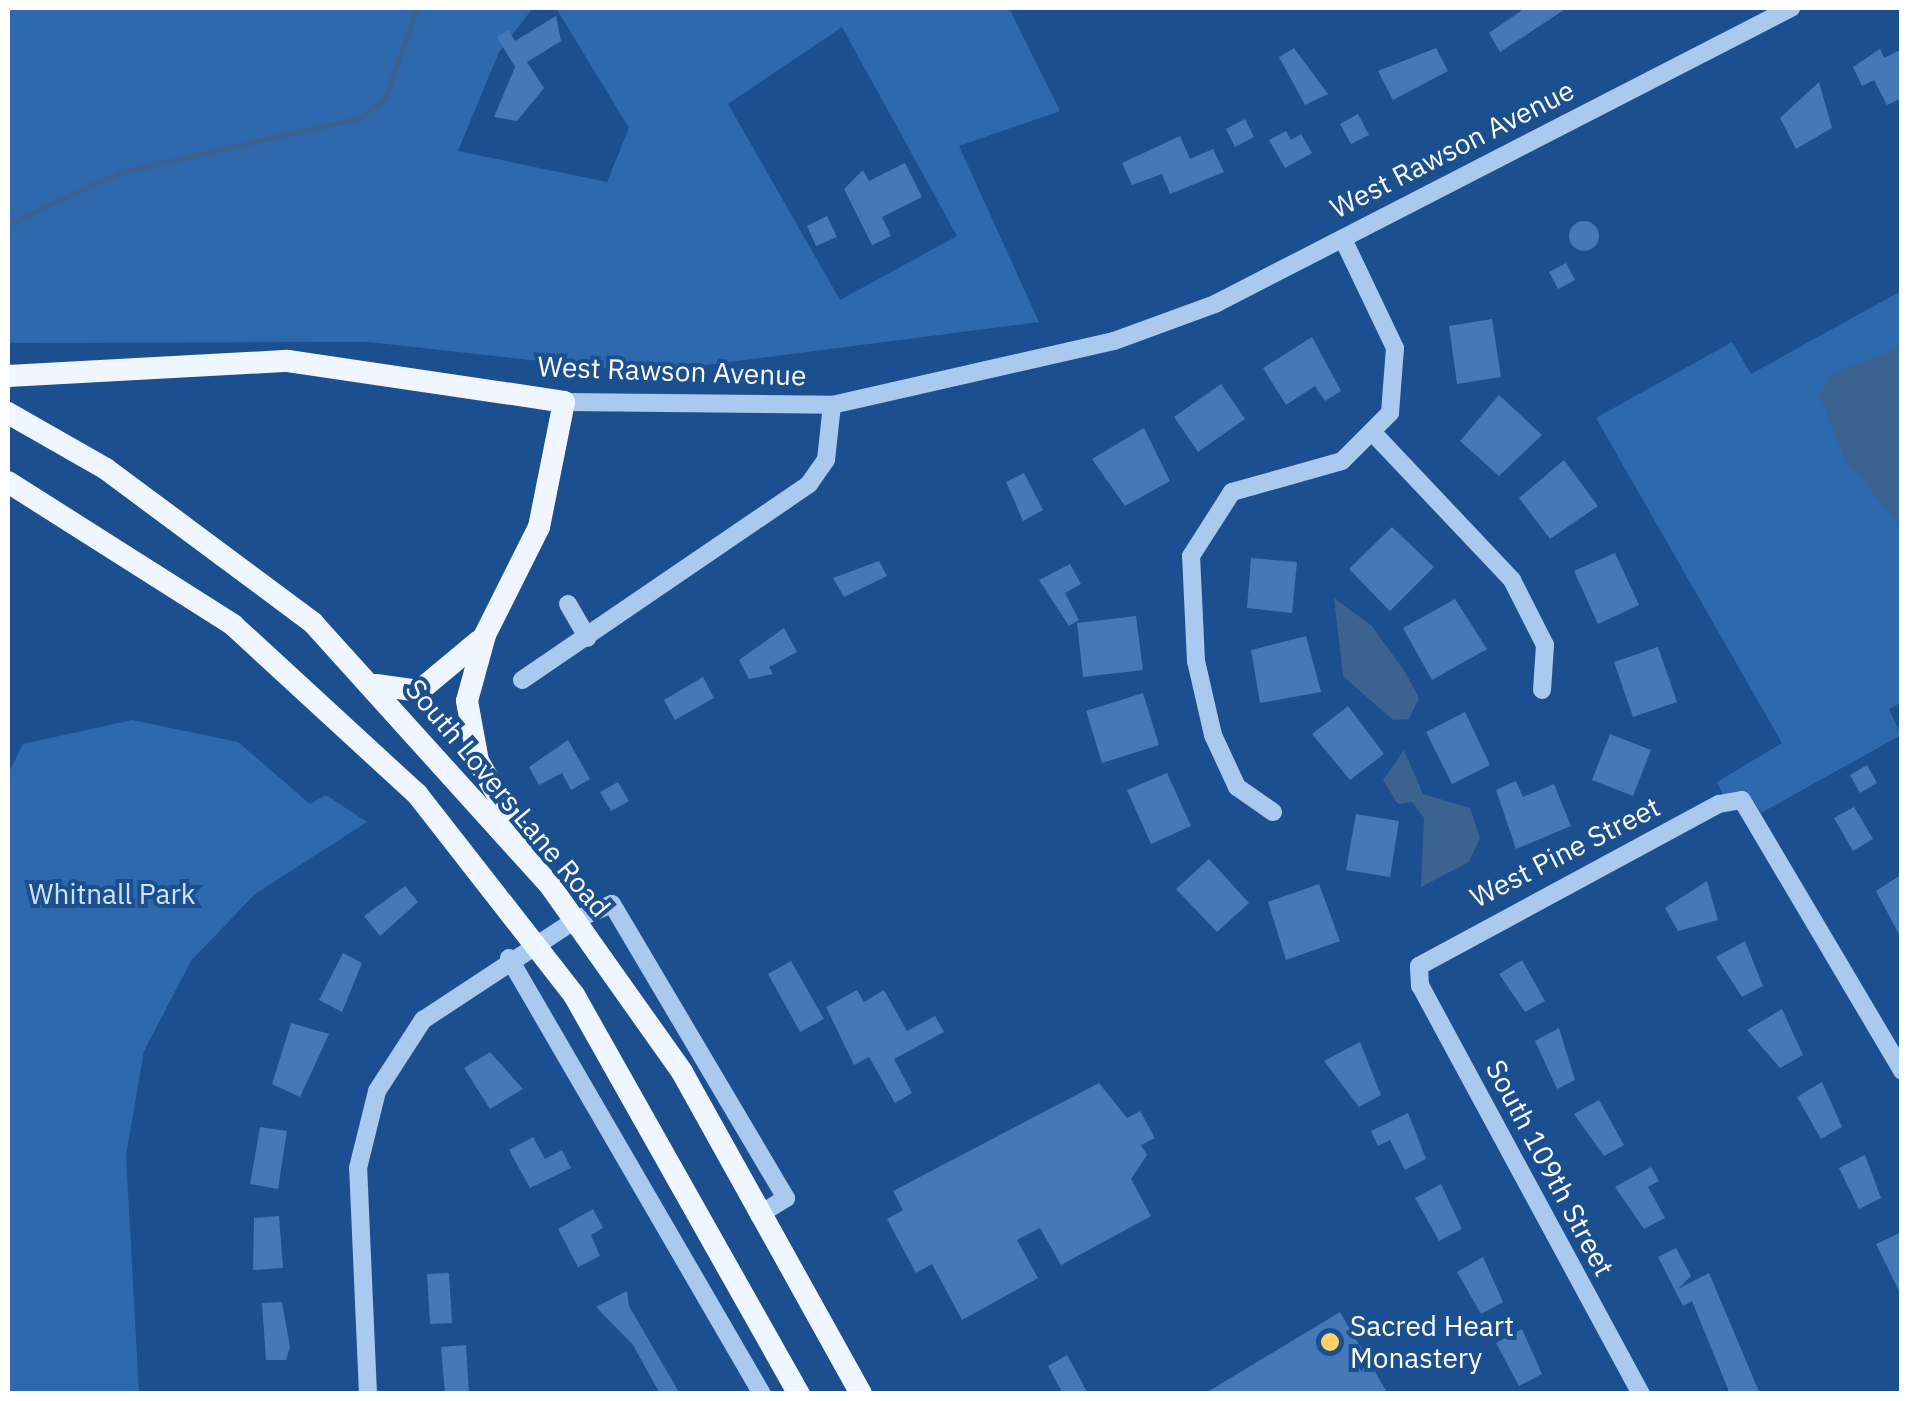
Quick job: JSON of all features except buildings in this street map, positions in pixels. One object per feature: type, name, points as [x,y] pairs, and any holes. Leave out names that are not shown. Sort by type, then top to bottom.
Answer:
[{"type":"main road","name":"West Rawson Avenue","points":[[8,376],[288,361],[564,402]]},
{"type":"main road","points":[[550,884],[469,731],[472,669],[539,527],[564,402]]},
{"type":"main road","name":"South Lovers Lane Road","points":[[17,417],[236,562],[371,684],[550,884],[557,930],[799,1394]]},
{"type":"main road","name":"South Lovers Lane Road","points":[[8,482],[154,570],[328,705],[557,930],[682,1072],[861,1394]]},
{"type":"main road","points":[[371,684],[419,691],[485,636]]},
{"type":"street","name":"West Rawson Avenue","points":[[564,402],[832,405],[1114,341],[1343,239],[1791,8]]},
{"type":"street","points":[[1273,812],[1228,774],[1207,716],[1192,626],[1195,540],[1244,486],[1342,462],[1376,436],[1395,399],[1397,358],[1343,239]]},
{"type":"street","points":[[522,680],[810,484],[826,460],[832,405]]},
{"type":"street","points":[[1376,436],[1512,580],[1545,646],[1542,690]]},
{"type":"street","points":[[568,604],[588,638]]},
{"type":"street","name":"West Pine Street","points":[[1419,966],[1719,804],[1742,800],[1902,1071]]},
{"type":"street","points":[[368,1394],[358,1168],[377,1090],[423,1020],[509,958],[612,904],[786,1198],[760,1215]]},
{"type":"street","points":[[509,958],[762,1394]]},
{"type":"street","name":"South 109th Street","points":[[1419,966],[1420,986],[1641,1394]]},
{"type":"green space","points":[[8,8],[533,8],[499,52],[458,151],[607,182],[629,128],[556,8],[1009,8],[1060,111],[959,146],[1039,322],[645,373],[369,342],[8,343]],"holes":[[[842,27],[957,236],[840,300],[728,104]]]},
{"type":"green space","points":[[1901,291],[1902,702],[1889,709],[1901,735],[1761,813],[1749,794],[1723,795],[1717,782],[1782,743],[1596,418],[1732,342],[1751,374]]},
{"type":"green space","name":"Whitnall Park","points":[[132,720],[238,742],[310,804],[326,795],[367,822],[255,894],[191,961],[144,1051],[126,1155],[139,1393],[8,1393],[8,774],[23,744]]},
{"type":"shaded area","points":[[1902,347],[1901,526],[1847,463],[1820,397],[1829,375]]},
{"type":"shaded area","points":[[1334,598],[1372,626],[1405,672],[1419,698],[1409,719],[1393,720],[1343,676]]},
{"type":"shaded area","points":[[1404,750],[1423,794],[1470,808],[1480,838],[1469,862],[1421,887],[1424,818],[1412,802],[1398,804],[1383,780]]},
{"type":"waterway","points":[[8,224],[120,172],[360,118],[385,98],[417,8]]},
{"type":"place","name":"Sacred Heart Monastery","points":[[1330,1342]]}]
